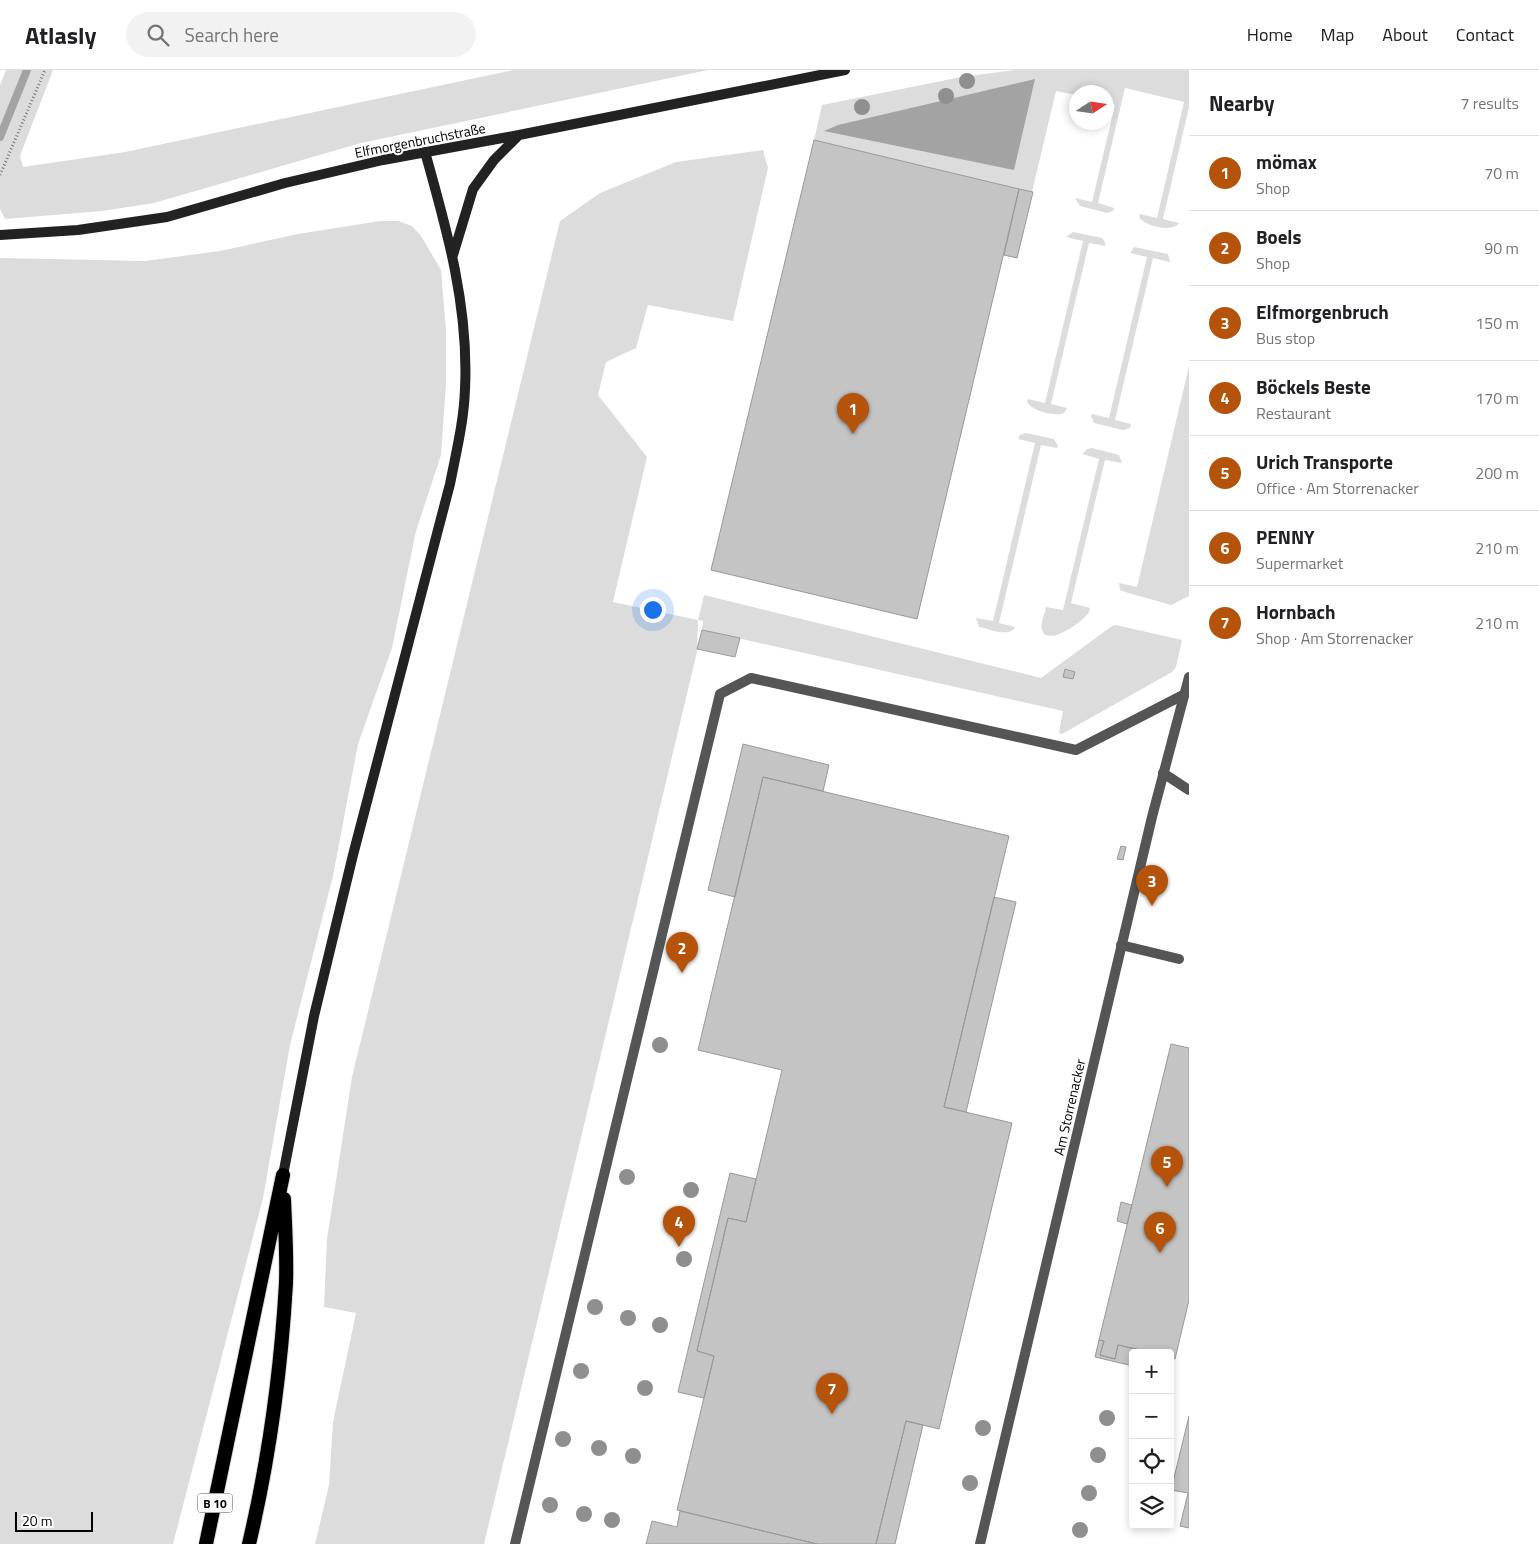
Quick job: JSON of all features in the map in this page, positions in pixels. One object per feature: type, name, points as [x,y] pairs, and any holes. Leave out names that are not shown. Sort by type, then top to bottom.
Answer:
[{"type":"highway","name":"B 10","points":[[206,1544],[284,1175]]},
{"type":"highway","points":[[249,1544],[262,1490],[276,1384],[286,1282],[284,1175]]},
{"type":"main road","name":"Elfmorgenbruchstraße","points":[[0,235],[78,230],[151,220],[198,209],[285,183],[426,152],[846,70]]},
{"type":"main road","points":[[453,256],[473,189],[494,160],[519,135]]},
{"type":"main road","points":[[284,1175],[314,1016],[346,884],[450,484],[461,427],[465,391],[466,352],[462,310],[453,256],[426,152]]},
{"type":"street","name":"Am Storrenacker","points":[[980,1544],[1121,945],[1163,773],[1189,677]]},
{"type":"street","points":[[515,1544],[720,694],[751,678],[1076,750],[1185,694]]},
{"type":"street","points":[[1163,773],[1189,790]]},
{"type":"street","points":[[1121,945],[1179,959]]},
{"type":"path","points":[[0,175],[45,70]]},
{"type":"shaded area","points":[[6,70],[53,70],[20,156],[23,167],[125,152],[513,70],[708,70],[361,143],[154,203],[102,211],[5,219],[0,209],[0,85]]},
{"type":"shaded area","points":[[1015,70],[1189,70],[1189,107],[1163,219],[1179,223],[1171,228],[1165,228],[1147,223],[1139,217],[1140,214],[1157,218],[1184,102],[1125,88],[1098,203],[1114,208],[1113,211],[1107,213],[1080,206],[1075,198],[1092,202],[1109,130],[1114,130],[1114,85],[1069,85],[1069,94],[1056,91],[1032,192],[814,140],[822,105],[961,77]]},
{"type":"shaded area","points":[[1035,79],[1014,170],[824,131],[838,125]]},
{"type":"shaded area","points":[[763,150],[768,168],[733,321],[648,305],[636,348],[606,362],[598,395],[647,457],[613,602],[698,620],[697,652],[484,1544],[315,1544],[329,1485],[333,1422],[356,1313],[324,1307],[327,1239],[352,1077],[560,221],[600,193],[676,162]]},
{"type":"shaded area","points":[[380,221],[398,221],[412,226],[421,236],[441,270],[446,330],[446,384],[441,455],[416,531],[392,648],[358,744],[333,876],[290,1045],[263,1198],[173,1544],[0,1544],[0,258],[145,261],[220,251],[298,234]]},
{"type":"shaded area","points":[[1073,232],[1102,238],[1105,246],[1089,243],[1051,404],[1067,408],[1064,413],[1050,414],[1034,408],[1027,402],[1028,399],[1045,403],[1083,241],[1066,237]]},
{"type":"shaded area","points":[[1134,247],[1168,254],[1170,262],[1153,258],[1115,420],[1131,424],[1130,428],[1123,430],[1094,423],[1091,416],[1092,414],[1109,418],[1147,257],[1130,253]]},
{"type":"shaded area","points":[[1189,366],[1189,596],[1171,605],[1120,590],[1119,583],[1137,587]]},
{"type":"shaded area","points":[[1026,433],[1054,439],[1058,446],[1057,448],[1041,445],[999,623],[1015,627],[1008,632],[999,632],[979,627],[976,618],[993,621],[1035,443],[1018,439],[1020,435]]},
{"type":"shaded area","points":[[1092,448],[1119,455],[1122,463],[1105,460],[1071,603],[1090,608],[1081,621],[1066,631],[1051,636],[1046,635],[1042,630],[1042,622],[1046,607],[1063,610],[1099,459],[1082,454],[1087,449]]},
{"type":"shaded area","points":[[704,595],[1041,678],[1112,626],[1116,625],[1182,640],[1176,667],[1172,672],[1062,734],[1059,733],[1063,711],[702,630],[703,621],[698,620]]},
{"type":"building","points":[[814,140],[1019,189],[917,619],[711,570]]},
{"type":"building","points":[[1019,189],[1033,192],[1017,258],[1004,255]]},
{"type":"building","points":[[702,630],[740,638],[735,657],[697,649]]},
{"type":"building","points":[[1065,669],[1075,672],[1073,679],[1063,677]]},
{"type":"building","points":[[743,744],[829,765],[823,791],[763,777],[735,897],[708,890]]},
{"type":"building","points":[[763,777],[1009,836],[944,1107],[1012,1123],[939,1429],[906,1421],[876,1544],[817,1544],[677,1510],[714,1356],[697,1351],[728,1218],[746,1222],[782,1070],[698,1050]]},
{"type":"building","points":[[1121,846],[1126,847],[1123,860],[1117,859]]},
{"type":"building","points":[[994,897],[1016,902],[966,1112],[944,1107]]},
{"type":"building","points":[[1171,1044],[1189,1048],[1189,1300],[1175,1359],[1174,1349],[1134,1349],[1118,1345],[1115,1359],[1100,1355],[1104,1341],[1099,1340]]},
{"type":"building","points":[[730,1173],[756,1179],[746,1222],[728,1218],[697,1351],[714,1356],[704,1398],[678,1392]]},
{"type":"building","points":[[1121,1202],[1132,1205],[1127,1224],[1117,1221]]},
{"type":"building","points":[[1099,1340],[1104,1341],[1100,1355],[1115,1359],[1118,1345],[1137,1349],[1129,1349],[1129,1365],[1095,1357]]},
{"type":"building","points":[[1189,1416],[1189,1528],[1180,1526],[1188,1493],[1174,1491],[1174,1478]]},
{"type":"building","points":[[906,1421],[923,1425],[895,1544],[876,1544]]},
{"type":"building","points":[[680,1511],[817,1544],[646,1544],[652,1521],[677,1527]]},
{"type":"waterway","points":[[0,137],[27,70]]},
{"type":"place","name":"mömax","points":[[853,434]]},
{"type":"place","name":"Elfmorgenbruch","points":[[1152,906]]},
{"type":"place","name":"Boels","points":[[682,973]]},
{"type":"place","name":"Urich Transporte","points":[[1167,1187]]},
{"type":"place","name":"Böckels Beste","points":[[679,1247]]},
{"type":"place","name":"PENNY","points":[[1160,1253]]},
{"type":"place","name":"Hornbach","points":[[832,1414]]}]
